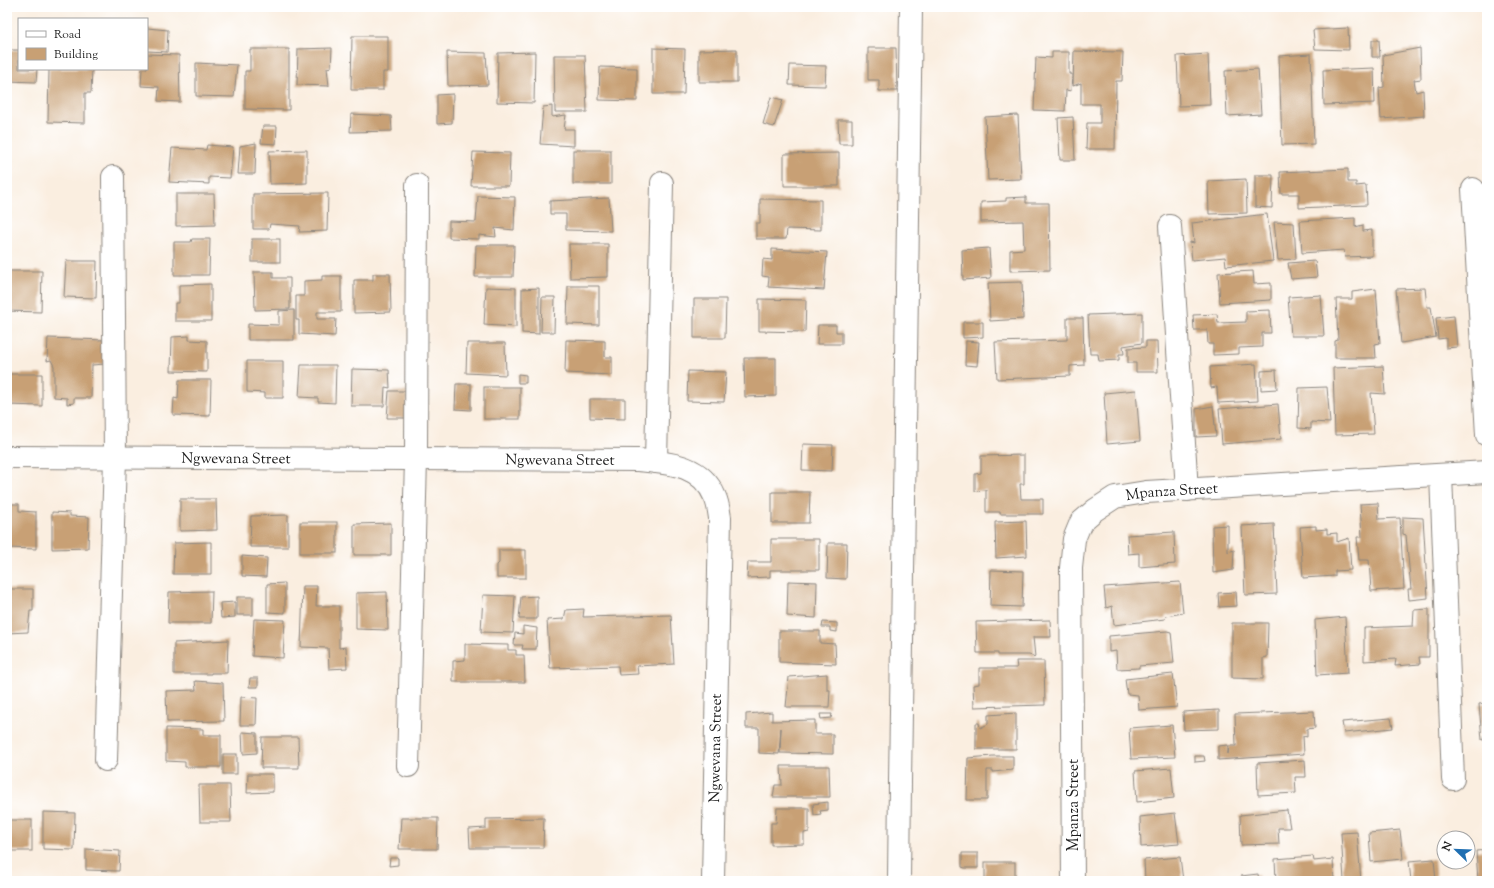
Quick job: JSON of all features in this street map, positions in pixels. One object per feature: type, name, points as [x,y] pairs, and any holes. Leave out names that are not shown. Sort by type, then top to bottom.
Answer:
[{"type":"street","points":[[899,881],[911,7]]},
{"type":"street","points":[[106,760],[115,458],[113,177]]},
{"type":"street","points":[[656,462],[662,183]]},
{"type":"street","points":[[408,766],[416,459],[417,186]]},
{"type":"street","points":[[1473,189],[1487,435]]},
{"type":"street","points":[[1170,226],[1186,490]]},
{"type":"street","name":"Ngwevana Street","points":[[7,457],[638,460],[675,464],[696,472],[708,484],[716,498],[720,518],[712,881]]},
{"type":"street","name":"Mpanza Street","points":[[1073,881],[1071,568],[1074,539],[1081,522],[1095,510],[1115,497],[1146,492],[1487,472]]},
{"type":"street","points":[[1441,475],[1453,779]]},
{"type":"building","points":[[148,28],[168,30],[167,52],[148,51]]},
{"type":"building","points":[[1348,28],[1349,50],[1315,49],[1313,30]]},
{"type":"building","points":[[352,36],[388,36],[388,72],[383,72],[383,90],[351,90]]},
{"type":"building","points":[[1372,40],[1379,40],[1380,57],[1372,57]]},
{"type":"building","points":[[332,48],[331,67],[327,68],[329,86],[297,85],[298,49]]},
{"type":"building","points":[[653,48],[685,49],[684,94],[653,94]]},
{"type":"building","points":[[868,48],[896,48],[897,91],[879,91],[879,80],[868,80]]},
{"type":"building","points":[[1420,48],[1421,79],[1414,80],[1416,92],[1423,90],[1424,116],[1381,119],[1379,88],[1384,87],[1383,55]]},
{"type":"building","points":[[250,49],[289,49],[289,110],[245,109],[245,71],[250,71]]},
{"type":"building","points":[[737,49],[737,82],[699,82],[699,50]]},
{"type":"building","points":[[7,50],[18,50],[18,70],[37,70],[36,82],[7,81]]},
{"type":"building","points":[[1074,51],[1123,52],[1122,81],[1116,81],[1115,149],[1086,149],[1087,123],[1100,123],[1100,104],[1081,104],[1081,83],[1073,86]]},
{"type":"building","points":[[447,52],[486,53],[488,85],[448,86]]},
{"type":"building","points":[[535,52],[534,103],[497,102],[498,53]]},
{"type":"building","points":[[1052,52],[1069,52],[1069,74],[1072,74],[1071,91],[1066,90],[1065,111],[1034,110],[1036,57],[1052,58]]},
{"type":"building","points":[[148,54],[179,55],[180,102],[158,101],[159,87],[141,86],[142,70],[148,70]]},
{"type":"building","points":[[1208,54],[1210,105],[1179,106],[1177,56]]},
{"type":"building","points":[[1311,54],[1314,144],[1282,145],[1279,56]]},
{"type":"building","points":[[554,55],[585,55],[587,112],[555,112]]},
{"type":"building","points":[[196,63],[237,65],[234,97],[196,96]]},
{"type":"building","points":[[790,65],[826,66],[825,86],[789,85]]},
{"type":"building","points":[[600,67],[637,68],[637,101],[599,100]]},
{"type":"building","points":[[1374,68],[1375,103],[1324,105],[1323,70]]},
{"type":"building","points":[[1258,69],[1261,114],[1227,116],[1225,71]]},
{"type":"building","points":[[49,70],[92,70],[91,93],[85,93],[85,123],[48,122]]},
{"type":"building","points":[[453,94],[452,123],[437,124],[437,95]]},
{"type":"building","points":[[771,97],[783,100],[774,127],[763,124]]},
{"type":"building","points":[[552,106],[552,117],[566,115],[564,129],[574,129],[574,146],[540,144],[543,107]]},
{"type":"building","points":[[351,114],[391,116],[392,131],[350,132]]},
{"type":"building","points":[[1018,115],[1021,179],[988,180],[985,117]]},
{"type":"building","points":[[1073,117],[1075,160],[1060,160],[1058,118]]},
{"type":"building","points":[[838,120],[852,120],[852,144],[839,144]]},
{"type":"building","points":[[7,123],[9,123],[8,140],[7,140]]},
{"type":"building","points":[[263,126],[277,126],[276,144],[261,143]]},
{"type":"building","points":[[256,143],[255,174],[238,174],[240,146]]},
{"type":"building","points":[[207,145],[233,147],[230,178],[209,177],[209,184],[169,182],[172,148],[206,150]]},
{"type":"building","points":[[307,150],[307,183],[270,184],[269,151]]},
{"type":"building","points":[[573,150],[611,150],[611,184],[573,184]]},
{"type":"building","points":[[473,152],[510,153],[509,186],[471,186]]},
{"type":"building","points":[[839,153],[839,186],[784,186],[784,154]]},
{"type":"building","points":[[1348,169],[1348,182],[1356,182],[1356,186],[1366,185],[1367,205],[1299,208],[1299,194],[1281,194],[1280,172]]},
{"type":"building","points":[[1255,175],[1273,175],[1272,208],[1255,207]]},
{"type":"building","points":[[1246,179],[1247,213],[1209,214],[1208,181]]},
{"type":"building","points":[[328,193],[327,231],[299,232],[300,226],[270,224],[269,229],[253,229],[253,194]]},
{"type":"building","points":[[176,194],[214,194],[215,225],[176,226]]},
{"type":"building","points":[[478,196],[515,197],[514,230],[495,228],[496,237],[479,235],[479,239],[449,238],[449,221],[476,222]]},
{"type":"building","points":[[1026,197],[1026,203],[1049,203],[1050,270],[1010,271],[1010,250],[1024,249],[1023,221],[981,222],[981,202],[1006,201],[1006,198]]},
{"type":"building","points":[[609,198],[611,231],[566,230],[566,214],[550,214],[550,201]]},
{"type":"building","points":[[760,199],[821,200],[821,230],[787,229],[786,239],[756,239],[756,223],[760,223]]},
{"type":"building","points":[[1267,214],[1273,261],[1226,266],[1225,257],[1192,260],[1190,242],[1194,243],[1192,223]]},
{"type":"building","points":[[1355,218],[1355,227],[1363,225],[1363,231],[1372,230],[1372,256],[1345,257],[1344,250],[1302,253],[1300,221]]},
{"type":"building","points":[[1274,222],[1294,223],[1296,259],[1278,260]]},
{"type":"building","points":[[192,239],[210,239],[209,275],[174,275],[174,242],[191,242]]},
{"type":"building","points":[[252,239],[280,239],[280,262],[252,262]]},
{"type":"building","points":[[569,244],[608,244],[608,277],[570,278]]},
{"type":"building","points":[[476,245],[514,245],[513,277],[475,277]]},
{"type":"building","points":[[989,248],[991,278],[963,280],[962,250]]},
{"type":"building","points":[[772,249],[827,252],[824,290],[768,287],[769,277],[762,276],[763,259],[772,260]]},
{"type":"building","points":[[66,261],[97,261],[96,298],[64,297]]},
{"type":"building","points":[[1315,261],[1317,277],[1291,279],[1288,263]]},
{"type":"building","points":[[7,271],[42,271],[41,312],[7,311]]},
{"type":"building","points":[[1253,271],[1254,284],[1271,283],[1271,300],[1220,303],[1218,273]]},
{"type":"building","points":[[254,272],[273,272],[273,278],[290,278],[290,309],[255,310]]},
{"type":"building","points":[[373,274],[390,274],[391,312],[354,313],[354,280],[373,280]]},
{"type":"building","points":[[322,276],[341,276],[341,312],[317,312],[317,319],[336,319],[335,336],[299,334],[299,320],[296,320],[296,296],[304,296],[304,281],[322,280]]},
{"type":"building","points":[[1022,282],[1023,319],[990,321],[988,283]]},
{"type":"building","points":[[211,284],[211,321],[175,321],[175,303],[179,303],[179,285]]},
{"type":"building","points":[[568,286],[599,286],[599,325],[567,324]]},
{"type":"building","points":[[486,287],[516,288],[516,327],[484,325]]},
{"type":"building","points":[[539,288],[539,334],[522,333],[522,289]]},
{"type":"building","points":[[1425,288],[1427,307],[1431,307],[1436,337],[1401,343],[1396,289]]},
{"type":"building","points":[[1376,289],[1380,343],[1375,344],[1376,358],[1335,358],[1335,341],[1338,340],[1336,299],[1352,299],[1352,292]]},
{"type":"building","points":[[1321,295],[1324,336],[1291,336],[1288,297]]},
{"type":"building","points":[[542,297],[555,297],[554,332],[541,332]]},
{"type":"building","points":[[694,299],[726,299],[725,338],[694,338]]},
{"type":"building","points":[[759,299],[806,300],[805,332],[759,331]]},
{"type":"building","points":[[294,310],[294,340],[248,340],[248,324],[279,325],[279,311]]},
{"type":"building","points":[[1270,310],[1271,333],[1262,333],[1262,347],[1239,348],[1239,354],[1213,355],[1213,344],[1208,344],[1207,330],[1194,330],[1193,315],[1217,314],[1218,323],[1246,322],[1246,311]]},
{"type":"building","points":[[1142,313],[1142,343],[1123,346],[1124,354],[1119,354],[1119,360],[1099,361],[1098,354],[1090,354],[1088,315]]},
{"type":"building","points":[[1454,316],[1457,347],[1446,348],[1446,338],[1438,339],[1436,318]]},
{"type":"building","points":[[1067,318],[1083,318],[1084,365],[1070,366],[1070,376],[997,379],[995,342],[1067,340]]},
{"type":"building","points":[[963,322],[983,322],[983,337],[963,338]]},
{"type":"building","points":[[818,325],[836,325],[836,332],[842,332],[842,344],[817,344]]},
{"type":"building","points":[[189,336],[189,340],[207,341],[207,372],[171,371],[172,337]]},
{"type":"building","points":[[48,338],[105,340],[105,364],[92,365],[91,398],[74,398],[74,403],[67,404],[67,398],[54,397],[54,366],[51,360],[47,361]]},
{"type":"building","points":[[566,340],[605,341],[605,357],[612,357],[612,375],[565,373]]},
{"type":"building","points":[[966,341],[979,342],[977,366],[965,365]]},
{"type":"building","points":[[1146,341],[1157,341],[1158,372],[1136,372],[1136,363],[1128,363],[1128,348],[1146,347]]},
{"type":"building","points":[[467,343],[505,343],[506,375],[466,373]]},
{"type":"building","points":[[744,358],[776,358],[776,396],[745,397]]},
{"type":"building","points":[[247,361],[283,361],[283,398],[265,398],[265,393],[247,392]]},
{"type":"building","points":[[1256,364],[1258,401],[1218,403],[1217,387],[1211,388],[1210,367]]},
{"type":"building","points":[[301,365],[336,365],[335,403],[318,402],[318,398],[299,397]]},
{"type":"building","points":[[1383,366],[1385,394],[1371,393],[1374,434],[1335,435],[1333,368]]},
{"type":"building","points":[[352,369],[389,370],[390,388],[385,387],[384,406],[351,406]]},
{"type":"building","points":[[1276,370],[1277,389],[1261,390],[1261,371]]},
{"type":"building","points":[[688,371],[726,372],[724,402],[687,401]]},
{"type":"building","points":[[7,374],[42,374],[42,406],[7,405]]},
{"type":"building","points":[[518,374],[526,375],[526,383],[518,383]]},
{"type":"building","points":[[179,380],[211,380],[210,416],[173,415],[174,398],[178,399]]},
{"type":"building","points":[[456,384],[471,384],[471,410],[455,409]]},
{"type":"building","points":[[484,387],[520,387],[520,419],[484,419]]},
{"type":"building","points":[[1327,387],[1330,423],[1311,422],[1311,429],[1298,428],[1299,388]]},
{"type":"building","points":[[1136,390],[1140,441],[1107,444],[1104,393]]},
{"type":"building","points":[[389,391],[407,391],[408,418],[387,418]]},
{"type":"building","points":[[590,399],[625,399],[625,419],[590,418]]},
{"type":"building","points":[[1278,404],[1281,439],[1222,444],[1219,409]]},
{"type":"building","points":[[1213,406],[1216,436],[1196,437],[1196,409]]},
{"type":"building","points":[[803,444],[833,445],[832,471],[802,470]]},
{"type":"building","points":[[1024,455],[1024,484],[1020,484],[1021,499],[1043,499],[1043,514],[1000,514],[1000,512],[986,512],[986,490],[975,491],[975,474],[981,473],[981,456]]},
{"type":"building","points":[[772,492],[810,492],[809,523],[772,523]]},
{"type":"building","points":[[180,499],[216,499],[217,530],[180,531]]},
{"type":"building","points":[[1378,503],[1379,519],[1400,518],[1404,589],[1371,591],[1369,560],[1359,560],[1357,537],[1362,537],[1360,504]]},
{"type":"building","points":[[7,504],[19,504],[19,511],[36,512],[36,549],[7,548]]},
{"type":"building","points":[[52,512],[70,513],[70,516],[89,517],[88,548],[52,549]]},
{"type":"building","points":[[288,515],[288,547],[250,547],[251,516]]},
{"type":"building","points":[[1403,517],[1423,518],[1428,598],[1409,600],[1408,589],[1411,589],[1406,535],[1403,534]]},
{"type":"building","points":[[1026,521],[1027,556],[996,558],[995,522]]},
{"type":"building","points":[[300,522],[337,522],[337,553],[300,553]]},
{"type":"building","points":[[391,523],[391,555],[354,555],[354,524]]},
{"type":"building","points":[[1274,524],[1277,594],[1245,595],[1242,526]]},
{"type":"building","points":[[1228,525],[1228,552],[1234,550],[1233,570],[1213,573],[1212,526]]},
{"type":"building","points":[[1316,526],[1316,530],[1327,529],[1327,534],[1337,533],[1337,542],[1349,538],[1351,570],[1335,571],[1335,576],[1303,578],[1300,527]]},
{"type":"building","points":[[1174,532],[1175,564],[1139,567],[1139,553],[1128,554],[1127,535]]},
{"type":"building","points":[[771,539],[819,539],[819,570],[770,570],[770,577],[747,578],[748,562],[771,562]]},
{"type":"building","points":[[211,542],[211,574],[173,574],[174,543]]},
{"type":"building","points":[[828,543],[847,543],[846,579],[827,578]]},
{"type":"building","points":[[499,550],[526,550],[526,578],[497,578]]},
{"type":"building","points":[[242,556],[267,558],[266,577],[242,576]]},
{"type":"building","points":[[991,570],[1023,571],[1022,607],[990,606]]},
{"type":"building","points":[[788,581],[817,582],[816,618],[787,616]]},
{"type":"building","points":[[1180,582],[1183,613],[1166,616],[1165,619],[1114,625],[1112,606],[1106,608],[1104,587]]},
{"type":"building","points":[[285,583],[285,613],[267,612],[267,584]]},
{"type":"building","points":[[303,586],[317,586],[316,606],[339,606],[339,648],[346,647],[347,668],[329,669],[328,648],[301,647]]},
{"type":"building","points":[[7,589],[33,589],[33,611],[30,611],[28,632],[7,633]]},
{"type":"building","points":[[212,591],[211,623],[168,623],[169,592]]},
{"type":"building","points":[[387,592],[388,630],[356,629],[356,593]]},
{"type":"building","points":[[1236,592],[1237,606],[1219,607],[1218,593]]},
{"type":"building","points":[[483,595],[515,596],[513,633],[481,632]]},
{"type":"building","points":[[537,596],[537,619],[519,619],[521,597]]},
{"type":"building","points":[[237,597],[253,597],[253,615],[237,615]]},
{"type":"building","points":[[235,602],[235,617],[221,618],[220,603]]},
{"type":"building","points":[[584,609],[583,617],[671,615],[674,664],[637,666],[638,674],[619,675],[618,666],[550,668],[547,620],[564,619],[566,610]]},
{"type":"building","points":[[1429,609],[1429,657],[1419,657],[1420,664],[1395,666],[1396,659],[1364,661],[1364,628],[1413,626],[1414,610]]},
{"type":"building","points":[[1345,617],[1348,673],[1317,675],[1315,620]]},
{"type":"building","points":[[254,619],[285,620],[283,658],[252,656]]},
{"type":"building","points":[[1050,620],[1051,637],[1033,637],[1035,657],[1029,655],[977,653],[976,622]]},
{"type":"building","points":[[823,622],[837,623],[837,632],[830,631],[830,627],[822,627]]},
{"type":"building","points":[[1232,623],[1268,623],[1267,657],[1263,658],[1263,679],[1232,678]]},
{"type":"building","points":[[523,626],[537,628],[536,649],[522,649],[523,645],[514,645],[515,633],[523,634]]},
{"type":"building","points":[[779,631],[820,631],[820,643],[835,644],[836,664],[779,662]]},
{"type":"building","points":[[1167,631],[1171,632],[1174,663],[1139,666],[1139,668],[1117,669],[1116,651],[1109,652],[1109,636]]},
{"type":"building","points":[[228,640],[227,673],[174,674],[174,643]]},
{"type":"building","points":[[465,644],[508,645],[508,650],[516,650],[516,655],[524,655],[525,682],[453,682],[453,661],[465,660]]},
{"type":"building","points":[[1016,661],[1044,661],[1045,705],[974,707],[973,685],[979,684],[979,668],[1017,668]]},
{"type":"building","points":[[827,674],[827,690],[830,690],[829,707],[786,707],[789,677]]},
{"type":"building","points":[[1173,674],[1177,707],[1139,710],[1138,695],[1127,694],[1125,679]]},
{"type":"building","points":[[250,678],[258,678],[258,687],[249,687]]},
{"type":"building","points":[[195,681],[223,683],[224,721],[167,722],[166,691],[196,690]]},
{"type":"building","points":[[241,697],[257,698],[256,725],[240,725]]},
{"type":"building","points":[[1487,703],[1487,739],[1482,740],[1479,704]]},
{"type":"building","points":[[1219,710],[1219,729],[1184,730],[1183,712]]},
{"type":"building","points":[[1314,711],[1315,728],[1307,729],[1307,737],[1303,736],[1304,754],[1218,760],[1218,746],[1228,745],[1228,754],[1229,746],[1236,746],[1235,714]]},
{"type":"building","points":[[772,712],[772,721],[815,720],[815,734],[833,734],[833,754],[780,753],[781,728],[779,754],[759,753],[759,728],[746,728],[746,714]]},
{"type":"building","points":[[1016,713],[1016,749],[976,749],[976,723],[979,723],[980,728],[988,724],[988,715]]},
{"type":"building","points":[[820,714],[832,714],[831,718],[821,719]]},
{"type":"building","points":[[1391,718],[1393,728],[1344,733],[1342,722]]},
{"type":"building","points":[[1172,725],[1175,757],[1131,759],[1129,728]]},
{"type":"building","points":[[166,728],[203,729],[203,735],[221,735],[221,767],[185,767],[185,762],[166,761]]},
{"type":"building","points":[[242,732],[257,733],[257,753],[243,754]]},
{"type":"building","points":[[262,737],[298,737],[299,768],[261,768]]},
{"type":"building","points":[[223,754],[237,754],[237,774],[223,774]]},
{"type":"building","points":[[1013,756],[1013,770],[993,772],[993,770],[987,770],[987,800],[967,800],[968,758]]},
{"type":"building","points":[[1195,756],[1204,756],[1205,761],[1195,762]]},
{"type":"building","points":[[1305,760],[1306,777],[1295,777],[1296,793],[1258,795],[1257,763]]},
{"type":"building","points":[[781,766],[829,766],[830,797],[773,797],[775,785],[782,785]]},
{"type":"building","points":[[1171,768],[1174,798],[1137,802],[1135,771]]},
{"type":"building","points":[[248,774],[273,774],[273,792],[247,793]]},
{"type":"building","points":[[199,785],[230,785],[231,822],[200,822]]},
{"type":"building","points":[[828,802],[828,810],[820,811],[821,814],[814,815],[813,804]]},
{"type":"building","points":[[777,808],[809,808],[809,832],[804,833],[804,844],[771,845],[771,823],[776,823]]},
{"type":"building","points":[[1287,810],[1290,828],[1278,828],[1279,844],[1241,845],[1240,815]]},
{"type":"building","points":[[43,812],[75,813],[74,850],[43,849]]},
{"type":"building","points":[[1175,813],[1179,844],[1141,847],[1140,817]]},
{"type":"building","points":[[401,818],[438,818],[437,849],[399,849]]},
{"type":"building","points":[[544,818],[543,848],[470,848],[469,829],[486,828],[486,819]]},
{"type":"building","points":[[7,820],[32,820],[32,851],[7,851]]},
{"type":"building","points":[[1400,830],[1403,859],[1371,862],[1369,833]]},
{"type":"building","points":[[1357,832],[1361,881],[1344,881],[1341,833]]},
{"type":"building","points":[[86,849],[120,851],[119,871],[86,870]]},
{"type":"building","points":[[1487,850],[1487,881],[1478,881],[1476,851]]},
{"type":"building","points":[[962,853],[978,853],[978,868],[962,867]]},
{"type":"building","points":[[1313,856],[1314,861],[1333,859],[1334,881],[1276,881],[1275,859]]},
{"type":"building","points":[[1180,857],[1183,881],[1145,881],[1144,860]]},
{"type":"building","points":[[390,858],[398,858],[398,865],[389,866]]},
{"type":"building","points":[[1434,859],[1436,881],[1411,881],[1409,861]]},
{"type":"building","points":[[985,862],[1015,862],[1015,881],[985,881]]},
{"type":"building","points":[[1258,874],[1259,881],[1241,881],[1241,876]]}]
